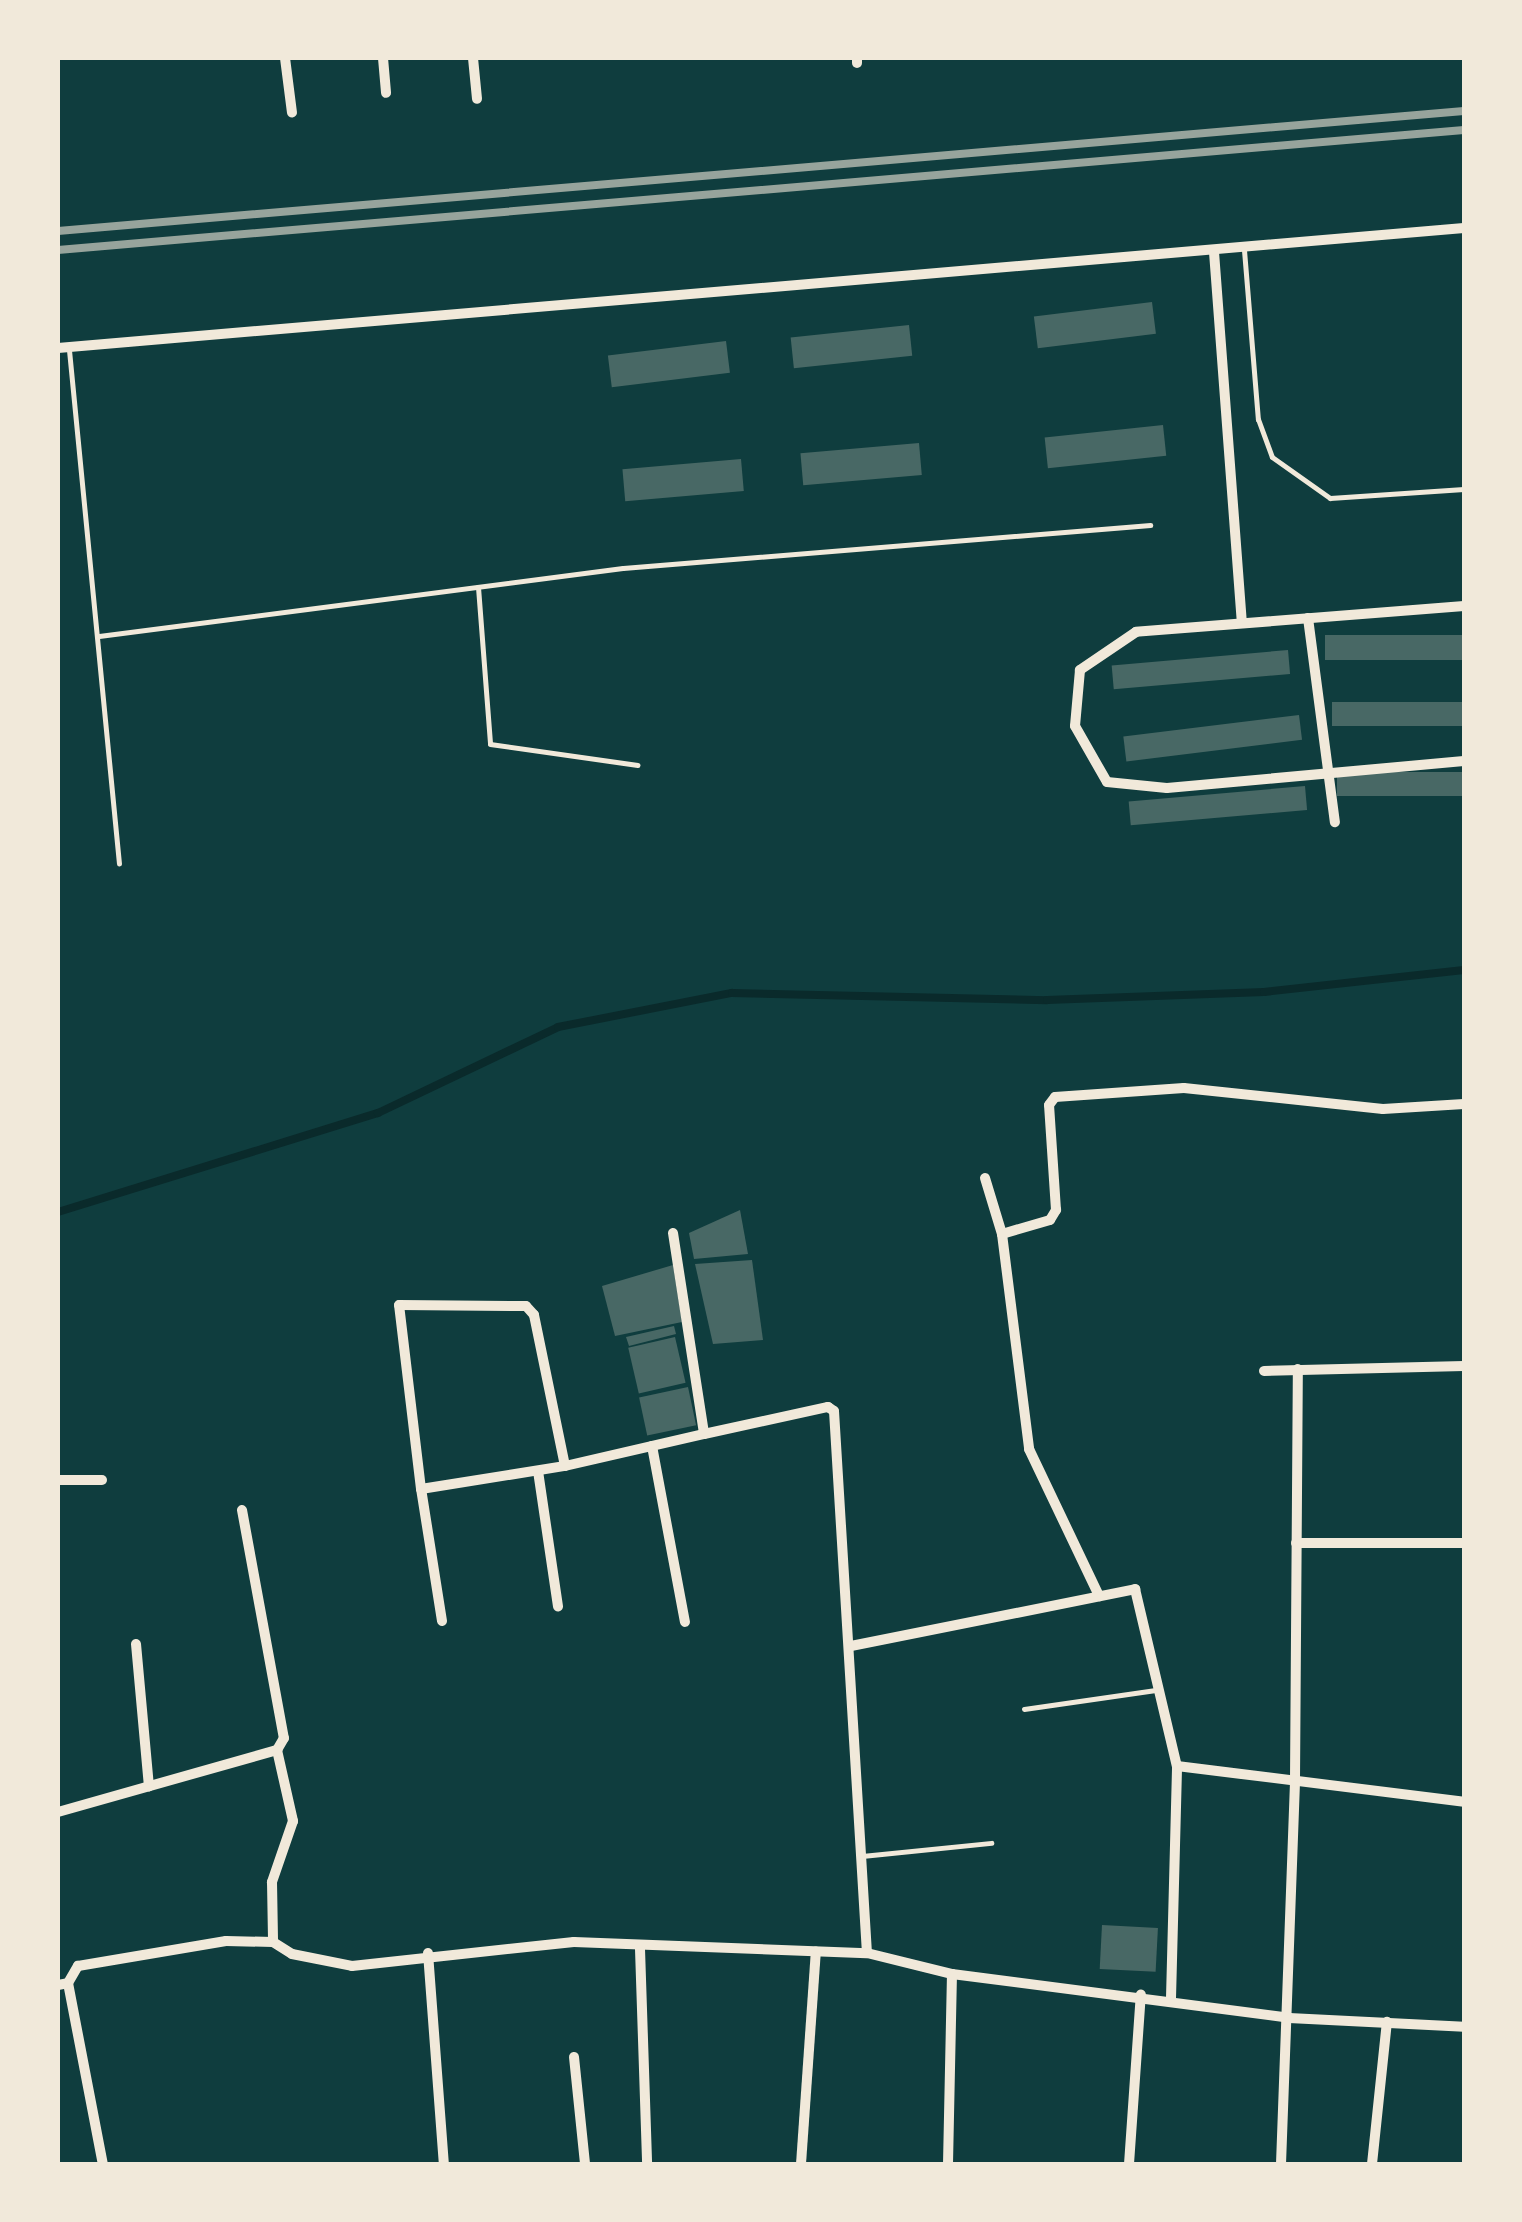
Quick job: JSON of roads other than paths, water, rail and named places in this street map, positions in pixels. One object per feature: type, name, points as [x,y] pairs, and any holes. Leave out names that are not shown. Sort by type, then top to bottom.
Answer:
[{"type":"street","points":[[285,58],[292,113]]},
{"type":"street","points":[[383,58],[386,93]]},
{"type":"street","points":[[473,58],[477,99]]},
{"type":"street","points":[[63,347],[1244,250],[1464,228]]},
{"type":"street","points":[[1214,252],[1242,623]]},
{"type":"street","points":[[1464,606],[1136,632],[1080,670],[1075,726],[1107,782],[1167,788],[1464,760]]},
{"type":"street","points":[[1308,618],[1335,822]]},
{"type":"street","points":[[1002,1234],[1050,1220],[1056,1210],[1049,1105],[1055,1096],[1184,1088],[1383,1109],[1464,1104]]},
{"type":"street","points":[[986,1178],[1002,1234],[1030,1449],[1099,1596]]},
{"type":"street","points":[[673,1233],[704,1434]]},
{"type":"street","points":[[442,1621],[421,1489],[399,1305],[526,1306],[534,1314],[565,1466]]},
{"type":"street","points":[[1264,1371],[1464,1366]]},
{"type":"street","points":[[1281,2164],[1295,1779],[1298,1369]]},
{"type":"street","points":[[421,1489],[565,1466],[832,1407],[851,1646],[867,1952]]},
{"type":"street","points":[[652,1446],[685,1622]]},
{"type":"street","points":[[538,1471],[558,1607]]},
{"type":"street","points":[[58,1480],[102,1480]]},
{"type":"street","points":[[242,1510],[284,1738],[277,1750],[293,1821],[272,1882],[273,1942]]},
{"type":"street","points":[[1296,1543],[1464,1543]]},
{"type":"street","points":[[851,1646],[1135,1589],[1177,1766],[1171,1998]]},
{"type":"street","points":[[136,1644],[149,1786]]},
{"type":"street","points":[[58,1812],[277,1750]]},
{"type":"street","points":[[1177,1766],[1464,1802]]},
{"type":"street","points":[[104,2164],[62,1984],[78,1966],[122,1955],[273,1942],[292,1954],[352,1966],[428,1953],[574,1942],[640,1949],[867,1952],[952,1974],[1142,1994],[1288,2018],[1464,2027]]},
{"type":"street","points":[[640,1949],[647,2164]]},
{"type":"street","points":[[800,2164],[816,1952]]},
{"type":"street","points":[[428,1953],[444,2164]]},
{"type":"street","points":[[948,2164],[952,1974]]},
{"type":"street","points":[[1129,2164],[1142,1994]]},
{"type":"street","points":[[1372,2164],[1387,2022]]},
{"type":"street","points":[[574,2057],[585,2164]]},
{"type":"lane","points":[[1244,250],[1258,420],[1272,456],[1330,498],[1464,489]]},
{"type":"lane","points":[[63,347],[99,636],[119,864]]},
{"type":"lane","points":[[99,636],[624,568],[1150,524]]},
{"type":"lane","points":[[478,586],[490,744],[638,766]]},
{"type":"lane","points":[[1024,1709],[1159,1689]]},
{"type":"lane","points":[[862,1856],[991,1843]]},
{"type":"waterway","points":[[58,1212],[378,1113],[558,1027],[732,993],[1047,1000],[1264,992],[1464,970]]},
{"type":"railway","points":[[58,231],[1464,111]]},
{"type":"railway","points":[[58,250],[1464,130]]}]
